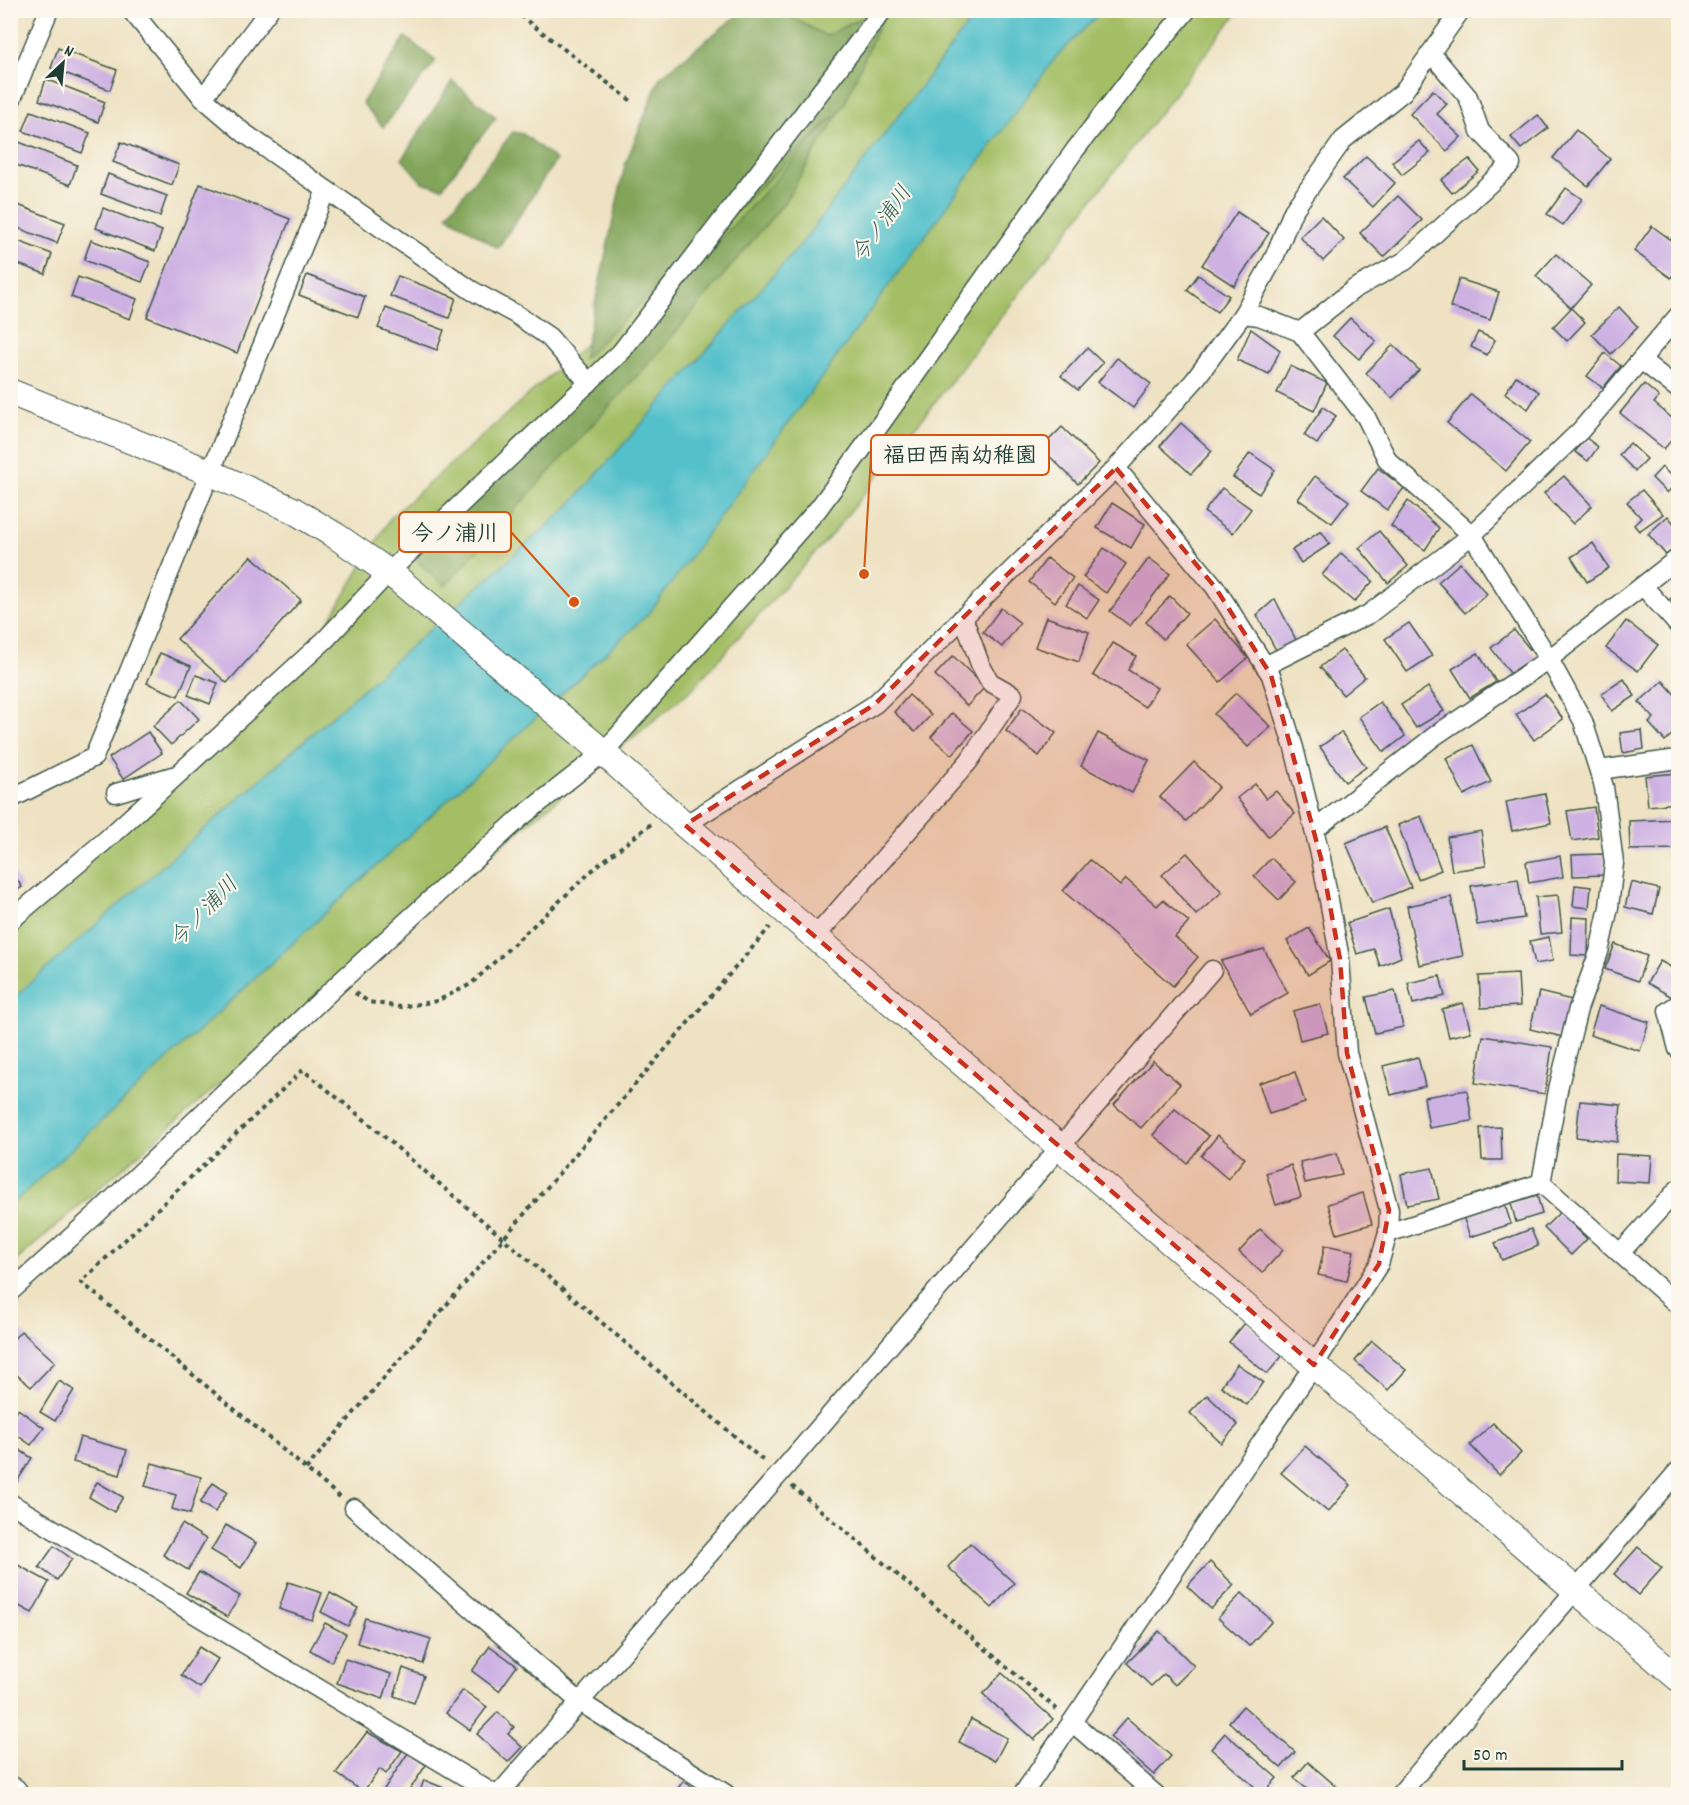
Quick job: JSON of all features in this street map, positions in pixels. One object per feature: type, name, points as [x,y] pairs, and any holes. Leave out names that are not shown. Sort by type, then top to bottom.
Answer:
[{"type":"street","points":[[10,103],[49,10]]},
{"type":"street","points":[[131,10],[203,98],[244,133],[471,290],[517,315],[549,338],[589,384]]},
{"type":"street","points":[[203,98],[269,10]]},
{"type":"street","points":[[10,921],[106,840],[325,640],[621,352],[883,10]]},
{"type":"street","points":[[10,1292],[99,1212],[339,983],[520,818],[600,750],[818,509],[1075,150],[1187,10]]},
{"type":"street","points":[[677,818],[875,704],[1116,468],[1194,381],[1243,314],[1274,258],[1293,211],[1330,158],[1344,140],[1403,92],[1461,10]]},
{"type":"street","points":[[1300,332],[1354,290],[1405,261],[1510,164],[1480,131],[1468,97],[1431,53]]},
{"type":"street","points":[[10,799],[94,757],[326,190]]},
{"type":"street","points":[[1243,314],[1259,316],[1300,332],[1366,417],[1388,461],[1472,535],[1549,659],[1582,721],[1599,770],[1604,787],[1614,863],[1608,907],[1599,952],[1578,1009],[1559,1085],[1541,1183]]},
{"type":"street","points":[[1265,666],[1369,614],[1472,535],[1581,430],[1678,316]]},
{"type":"street","points":[[1641,360],[1678,389]]},
{"type":"street","points":[[10,392],[209,472],[293,510],[391,574],[600,750],[784,911],[1678,1678]]},
{"type":"street","points":[[1023,1794],[1314,1365],[1379,1264],[1388,1233],[1389,1210],[1347,1053],[1340,959],[1314,830],[1294,748],[1271,675],[1215,587],[1116,468]]},
{"type":"street","points":[[1314,830],[1436,735],[1549,659],[1678,558]]},
{"type":"street","points":[[1643,586],[1678,625]]},
{"type":"street","points":[[815,937],[969,762],[1013,695],[990,682],[980,664],[963,617]]},
{"type":"street","points":[[1599,770],[1678,759]]},
{"type":"street","points":[[116,793],[177,775]]},
{"type":"street","points":[[499,1794],[779,1475],[1212,970]]},
{"type":"street","points":[[1678,1004],[1668,1011],[1678,1049]]},
{"type":"street","points":[[1388,1233],[1541,1183]]},
{"type":"street","points":[[1541,1183],[1678,1305]]},
{"type":"street","points":[[1620,1253],[1678,1189]]},
{"type":"street","points":[[1400,1794],[1678,1471]]},
{"type":"street","points":[[10,1503],[494,1794]]},
{"type":"street","points":[[354,1509],[580,1702],[726,1794]]},
{"type":"street","points":[[1072,1722],[1155,1794]]},
{"type":"path","points":[[513,10],[634,103]]},
{"type":"path","points":[[339,983],[369,1002],[401,1007],[437,1001],[471,984],[597,866],[677,818]]},
{"type":"path","points":[[306,1469],[784,911]]},
{"type":"path","points":[[354,1509],[81,1282],[303,1070],[366,1121],[779,1475],[1072,1722]]},
{"type":"highlighted area","points":[[1116,468],[1215,587],[1271,675],[1321,858],[1340,959],[1347,1053],[1389,1210],[1379,1264],[1314,1365],[1059,1147],[685,825],[875,704]]},
{"type":"green space","points":[[743,11],[780,11],[826,36],[875,11],[885,11],[845,103],[784,203],[659,352],[445,586],[419,563],[415,548],[645,321],[834,116],[583,359],[625,165],[660,77]]},
{"type":"green space","points":[[780,11],[875,11],[826,36]]},
{"type":"green space","points":[[886,11],[1239,11],[834,532],[691,690],[387,939],[11,1265],[10,916],[310,653],[391,517],[716,228]]},
{"type":"green space","points":[[405,37],[436,61],[383,127],[362,103]]},
{"type":"green space","points":[[452,81],[496,117],[442,188],[422,182],[402,159]]},
{"type":"green space","points":[[513,132],[523,134],[556,160],[498,248],[447,215]]},
{"type":"water","points":[[978,11],[1102,11],[1056,57],[650,612],[11,1205],[11,1000],[566,509],[801,244]]},
{"type":"building","points":[[58,48],[117,70],[110,90],[51,68]]},
{"type":"building","points":[[46,79],[105,102],[98,122],[39,100]]},
{"type":"building","points":[[1433,90],[1447,104],[1437,114],[1461,137],[1447,151],[1410,114]]},
{"type":"building","points":[[31,111],[90,133],[82,153],[23,131]]},
{"type":"building","points":[[1538,115],[1548,128],[1521,149],[1511,137]]},
{"type":"building","points":[[1576,130],[1610,159],[1588,186],[1553,158]]},
{"type":"building","points":[[1419,141],[1430,153],[1402,175],[1392,162]]},
{"type":"building","points":[[19,142],[77,165],[70,185],[11,163]]},
{"type":"building","points":[[121,142],[179,165],[172,185],[113,162]]},
{"type":"building","points":[[1366,156],[1395,183],[1373,207],[1343,179]]},
{"type":"building","points":[[1469,159],[1479,171],[1452,193],[1441,180]]},
{"type":"building","points":[[108,174],[167,196],[160,216],[101,194]]},
{"type":"building","points":[[200,184],[290,219],[237,353],[147,317]]},
{"type":"building","points":[[1566,188],[1582,199],[1563,225],[1547,214]]},
{"type":"building","points":[[1398,196],[1422,220],[1384,257],[1360,233]]},
{"type":"building","points":[[10,202],[65,223],[57,243],[10,225]]},
{"type":"building","points":[[103,208],[162,231],[155,251],[96,228]]},
{"type":"building","points":[[1237,212],[1269,233],[1234,286],[1202,265]]},
{"type":"building","points":[[1321,216],[1344,240],[1323,261],[1300,237]]},
{"type":"building","points":[[1652,226],[1678,245],[1678,267],[1671,278],[1634,251]]},
{"type":"building","points":[[10,238],[52,254],[45,274],[10,261]]},
{"type":"building","points":[[91,240],[150,262],[142,282],[84,260]]},
{"type":"building","points":[[1556,254],[1591,285],[1571,308],[1536,276]]},
{"type":"building","points":[[307,275],[365,297],[358,317],[299,295]]},
{"type":"building","points":[[1198,275],[1229,296],[1217,312],[1187,290]]},
{"type":"building","points":[[398,276],[456,298],[449,318],[390,296]]},
{"type":"building","points":[[78,277],[137,299],[130,319],[71,297]]},
{"type":"building","points":[[1459,279],[1499,292],[1490,320],[1450,307]]},
{"type":"building","points":[[1619,307],[1638,327],[1611,354],[1592,334]]},
{"type":"building","points":[[386,308],[444,330],[437,350],[378,328]]},
{"type":"building","points":[[1571,308],[1585,322],[1567,341],[1553,327]]},
{"type":"building","points":[[1350,318],[1376,341],[1359,359],[1333,336]]},
{"type":"building","points":[[1251,329],[1280,350],[1269,374],[1237,360]]},
{"type":"building","points":[[1478,332],[1495,340],[1487,355],[1471,347]]},
{"type":"building","points":[[1393,345],[1419,370],[1392,398],[1366,373]]},
{"type":"building","points":[[1087,348],[1103,363],[1078,390],[1061,376]]},
{"type":"building","points":[[1605,353],[1621,366],[1603,388],[1587,376]]},
{"type":"building","points":[[1117,358],[1151,384],[1133,408],[1098,382]]},
{"type":"building","points":[[1290,366],[1327,383],[1314,411],[1277,393]]},
{"type":"building","points":[[1516,376],[1539,392],[1528,409],[1505,393]]},
{"type":"building","points":[[1644,384],[1659,397],[1654,403],[1678,423],[1678,432],[1664,449],[1620,413]]},
{"type":"building","points":[[1471,394],[1530,442],[1506,471],[1447,423]]},
{"type":"building","points":[[1323,407],[1336,416],[1317,444],[1304,435]]},
{"type":"building","points":[[1181,423],[1212,451],[1191,474],[1160,446]]},
{"type":"building","points":[[1062,427],[1099,463],[1078,484],[1041,448]]},
{"type":"building","points":[[1585,437],[1598,447],[1588,461],[1575,452]]},
{"type":"building","points":[[1630,443],[1647,459],[1635,471],[1619,455]]},
{"type":"building","points":[[1250,453],[1275,470],[1259,494],[1233,477]]},
{"type":"building","points":[[1662,467],[1677,482],[1667,493],[1652,478]]},
{"type":"building","points":[[1378,468],[1404,488],[1387,510],[1361,491]]},
{"type":"building","points":[[1315,476],[1349,501],[1332,523],[1298,499]]},
{"type":"building","points":[[1564,476],[1592,506],[1573,524],[1544,493]]},
{"type":"building","points":[[1222,488],[1251,509],[1233,533],[1204,512]]},
{"type":"building","points":[[1642,490],[1663,514],[1639,531],[1634,525],[1641,518],[1627,502]]},
{"type":"building","points":[[1408,501],[1439,528],[1425,550],[1391,526]]},
{"type":"building","points":[[1112,503],[1145,524],[1131,548],[1097,528]]},
{"type":"building","points":[[1668,516],[1678,529],[1678,545],[1666,555],[1648,534]]},
{"type":"building","points":[[1321,531],[1330,544],[1301,563],[1292,550]]},
{"type":"building","points":[[1379,531],[1408,566],[1388,583],[1359,548]]},
{"type":"building","points":[[1593,543],[1609,568],[1587,582],[1571,557]]},
{"type":"building","points":[[1104,548],[1126,564],[1106,593],[1083,577]]},
{"type":"building","points":[[1341,553],[1373,581],[1354,602],[1322,575]]},
{"type":"building","points":[[251,556],[301,600],[227,683],[177,639]]},
{"type":"building","points":[[1047,558],[1073,578],[1055,602],[1029,582]]},
{"type":"building","points":[[1149,558],[1170,574],[1130,626],[1110,611]]},
{"type":"building","points":[[1460,563],[1487,594],[1465,613],[1438,582]]},
{"type":"building","points":[[1078,586],[1099,600],[1087,618],[1066,604]]},
{"type":"building","points":[[1678,592],[1678,612],[1669,600]]},
{"type":"building","points":[[1170,596],[1187,613],[1163,639],[1146,622]]},
{"type":"building","points":[[1275,599],[1296,640],[1276,650],[1257,615]]},
{"type":"building","points":[[1001,608],[1020,623],[1002,647],[983,632]]},
{"type":"building","points":[[1046,617],[1089,632],[1079,662],[1035,647]]},
{"type":"building","points":[[1215,619],[1248,658],[1220,682],[1186,644]]},
{"type":"building","points":[[1626,621],[1658,645],[1638,671],[1606,648]]},
{"type":"building","points":[[1409,623],[1432,656],[1407,672],[1385,639]]},
{"type":"building","points":[[1514,630],[1537,658],[1513,677],[1491,648]]},
{"type":"building","points":[[1113,643],[1136,656],[1128,670],[1157,688],[1145,707],[1093,675]]},
{"type":"building","points":[[1342,650],[1365,677],[1343,695],[1320,667]]},
{"type":"building","points":[[160,653],[191,666],[178,696],[147,683]]},
{"type":"building","points":[[1478,653],[1496,682],[1470,698],[1452,669]]},
{"type":"building","points":[[953,656],[985,687],[967,706],[935,675]]},
{"type":"building","points":[[196,675],[218,683],[210,704],[188,695]]},
{"type":"building","points":[[1624,679],[1635,696],[1612,711],[1601,694]]},
{"type":"building","points":[[1663,681],[1678,698],[1678,729],[1665,741],[1649,723],[1654,718],[1639,702]]},
{"type":"building","points":[[1428,687],[1444,711],[1416,728],[1401,705]]},
{"type":"building","points":[[1236,693],[1271,727],[1248,747],[1214,714]]},
{"type":"building","points":[[1545,694],[1563,719],[1534,740],[1516,715]]},
{"type":"building","points":[[909,695],[931,715],[915,732],[894,712]]},
{"type":"building","points":[[181,700],[199,719],[171,745],[153,726]]},
{"type":"building","points":[[1380,702],[1405,736],[1384,752],[1359,717]]},
{"type":"building","points":[[1022,708],[1056,733],[1039,756],[1006,731]]},
{"type":"building","points":[[952,713],[973,731],[952,755],[931,737]]},
{"type":"building","points":[[1642,730],[1644,749],[1623,753],[1620,733]]},
{"type":"building","points":[[148,732],[162,753],[123,779],[109,758]]},
{"type":"building","points":[[1341,732],[1366,767],[1345,782],[1320,747]]},
{"type":"building","points":[[1098,733],[1149,760],[1132,793],[1081,766]]},
{"type":"building","points":[[1473,745],[1491,782],[1464,795],[1446,758]]},
{"type":"building","points":[[1194,762],[1219,787],[1186,821],[1160,797]]},
{"type":"building","points":[[1678,773],[1678,803],[1648,806],[1645,776]]},
{"type":"building","points":[[1255,784],[1266,799],[1276,791],[1295,814],[1268,836],[1237,798]]},
{"type":"building","points":[[1545,794],[1551,823],[1512,831],[1506,802]]},
{"type":"building","points":[[1594,807],[1598,837],[1572,841],[1567,811]]},
{"type":"building","points":[[1421,816],[1441,870],[1418,879],[1398,825]]},
{"type":"building","points":[[1678,819],[1678,849],[1630,850],[1629,821]]},
{"type":"building","points":[[1385,827],[1411,887],[1372,903],[1346,843]]},
{"type":"building","points":[[1481,831],[1486,866],[1452,871],[1447,837]]},
{"type":"building","points":[[1187,853],[1222,892],[1196,915],[1162,875]]},
{"type":"building","points":[[1604,854],[1605,875],[1573,876],[1572,855]]},
{"type":"building","points":[[1560,856],[1563,877],[1529,883],[1526,862]]},
{"type":"building","points":[[1271,858],[1296,882],[1279,900],[1254,876]]},
{"type":"building","points":[[1090,860],[1120,886],[1126,879],[1157,906],[1163,900],[1189,922],[1175,937],[1198,957],[1173,986],[1063,891]]},
{"type":"building","points":[[10,869],[22,887],[10,895]]},
{"type":"building","points":[[1518,879],[1524,918],[1477,925],[1471,886]]},
{"type":"building","points":[[1631,882],[1659,889],[1653,914],[1625,907]]},
{"type":"building","points":[[1575,885],[1591,887],[1589,908],[1573,906]]},
{"type":"building","points":[[1558,895],[1562,932],[1540,934],[1536,897]]},
{"type":"building","points":[[1451,897],[1463,956],[1419,965],[1407,906]]},
{"type":"building","points":[[1389,909],[1401,957],[1380,966],[1374,949],[1357,954],[1347,923]]},
{"type":"building","points":[[1572,917],[1589,918],[1588,956],[1571,955]]},
{"type":"building","points":[[1309,928],[1330,961],[1308,975],[1287,941]]},
{"type":"building","points":[[1549,937],[1553,961],[1535,964],[1530,941]]},
{"type":"building","points":[[1615,944],[1647,956],[1638,981],[1605,969]]},
{"type":"building","points":[[1264,949],[1288,993],[1251,1014],[1221,961]]},
{"type":"building","points":[[1660,961],[1678,971],[1678,986],[1672,997],[1647,983]]},
{"type":"building","points":[[1518,974],[1520,1006],[1481,1008],[1479,976]]},
{"type":"building","points":[[1440,976],[1445,996],[1413,1004],[1408,983]]},
{"type":"building","points":[[1395,991],[1403,1027],[1375,1033],[1366,997]]},
{"type":"building","points":[[1539,992],[1572,1000],[1563,1037],[1530,1029]]},
{"type":"building","points":[[1463,1003],[1471,1032],[1449,1037],[1442,1009]]},
{"type":"building","points":[[1320,1004],[1328,1033],[1300,1040],[1293,1011]]},
{"type":"building","points":[[1599,1006],[1649,1022],[1640,1051],[1590,1035]]},
{"type":"building","points":[[1483,1036],[1552,1047],[1545,1094],[1475,1083]]},
{"type":"building","points":[[1418,1057],[1425,1086],[1391,1095],[1383,1066]]},
{"type":"building","points":[[1153,1061],[1180,1084],[1141,1128],[1114,1105]]},
{"type":"building","points":[[1295,1072],[1305,1103],[1269,1114],[1259,1083]]},
{"type":"building","points":[[1467,1090],[1472,1121],[1429,1128],[1424,1097]]},
{"type":"building","points":[[1580,1101],[1621,1105],[1617,1142],[1576,1137]]},
{"type":"building","points":[[1175,1109],[1209,1136],[1187,1163],[1153,1135]]},
{"type":"building","points":[[1501,1127],[1502,1160],[1482,1160],[1480,1128]]},
{"type":"building","points":[[1218,1135],[1245,1158],[1228,1179],[1201,1156]]},
{"type":"building","points":[[1337,1153],[1342,1175],[1305,1183],[1300,1162]]},
{"type":"building","points":[[1616,1154],[1652,1156],[1650,1183],[1615,1181]]},
{"type":"building","points":[[1291,1165],[1301,1197],[1276,1205],[1266,1173]]},
{"type":"building","points":[[1432,1168],[1439,1199],[1407,1205],[1401,1174]]},
{"type":"building","points":[[1363,1193],[1372,1224],[1337,1234],[1328,1204]]},
{"type":"building","points":[[1537,1195],[1542,1214],[1516,1222],[1511,1203]]},
{"type":"building","points":[[1504,1202],[1511,1224],[1470,1237],[1463,1216]]},
{"type":"building","points":[[1560,1212],[1587,1239],[1571,1255],[1544,1228]]},
{"type":"building","points":[[1260,1229],[1283,1250],[1262,1273],[1239,1252]]},
{"type":"building","points":[[1531,1229],[1538,1246],[1502,1260],[1495,1243]]},
{"type":"building","points":[[1325,1245],[1354,1251],[1347,1281],[1318,1275]]},
{"type":"building","points":[[1246,1322],[1284,1354],[1267,1374],[1229,1342]]},
{"type":"building","points":[[21,1331],[55,1362],[31,1387],[10,1369],[10,1343]]},
{"type":"building","points":[[1372,1341],[1406,1370],[1388,1390],[1355,1361]]},
{"type":"building","points":[[1237,1364],[1263,1382],[1247,1405],[1221,1386]]},
{"type":"building","points":[[59,1381],[74,1390],[55,1421],[40,1412]]},
{"type":"building","points":[[1207,1395],[1238,1425],[1221,1443],[1190,1413]]},
{"type":"building","points":[[18,1409],[44,1428],[31,1445],[10,1430],[10,1419]]},
{"type":"building","points":[[1493,1423],[1521,1453],[1499,1475],[1470,1445]]},
{"type":"building","points":[[80,1437],[127,1450],[120,1475],[73,1462]]},
{"type":"building","points":[[1305,1446],[1351,1485],[1328,1512],[1281,1473]]},
{"type":"building","points":[[15,1447],[32,1458],[16,1483],[10,1479],[10,1454]]},
{"type":"building","points":[[152,1463],[201,1477],[190,1514],[172,1509],[176,1495],[145,1486]]},
{"type":"building","points":[[97,1482],[123,1497],[114,1512],[89,1497]]},
{"type":"building","points":[[213,1483],[227,1492],[215,1512],[200,1503]]},
{"type":"building","points":[[182,1524],[206,1539],[188,1570],[163,1555]]},
{"type":"building","points":[[226,1525],[256,1543],[241,1568],[211,1550]]},
{"type":"building","points":[[970,1543],[1014,1583],[992,1608],[948,1567]]},
{"type":"building","points":[[54,1546],[72,1559],[57,1580],[39,1567]]},
{"type":"building","points":[[1638,1547],[1662,1568],[1638,1595],[1614,1574]]},
{"type":"building","points":[[1210,1562],[1234,1585],[1211,1609],[1187,1586]]},
{"type":"building","points":[[16,1564],[49,1582],[32,1613],[10,1601],[10,1573]]},
{"type":"building","points":[[199,1572],[240,1596],[227,1617],[186,1593]]},
{"type":"building","points":[[288,1582],[322,1593],[312,1620],[279,1609]]},
{"type":"building","points":[[330,1593],[358,1608],[348,1626],[321,1612]]},
{"type":"building","points":[[1242,1593],[1272,1621],[1249,1646],[1218,1618]]},
{"type":"building","points":[[365,1618],[431,1639],[423,1664],[357,1643]]},
{"type":"building","points":[[325,1623],[346,1634],[331,1662],[310,1650]]},
{"type":"building","points":[[1159,1631],[1194,1666],[1175,1685],[1164,1674],[1151,1686],[1127,1663]]},
{"type":"building","points":[[490,1646],[517,1666],[499,1691],[472,1671]]},
{"type":"building","points":[[199,1647],[218,1659],[200,1688],[181,1675]]},
{"type":"building","points":[[345,1659],[391,1674],[383,1699],[337,1683]]},
{"type":"building","points":[[403,1668],[424,1676],[414,1703],[394,1696]]},
{"type":"building","points":[[1002,1673],[1053,1719],[1034,1740],[983,1694]]},
{"type":"building","points":[[463,1690],[487,1707],[470,1730],[446,1713]]},
{"type":"building","points":[[1243,1706],[1295,1752],[1281,1768],[1229,1722]]},
{"type":"building","points":[[498,1712],[514,1727],[508,1734],[522,1747],[508,1762],[477,1734]]},
{"type":"building","points":[[1127,1718],[1171,1756],[1154,1775],[1110,1737]]},
{"type":"building","points":[[971,1719],[1007,1738],[995,1761],[959,1742]]},
{"type":"building","points":[[367,1732],[402,1751],[386,1774],[380,1769],[363,1792],[336,1773]]},
{"type":"building","points":[[1225,1733],[1277,1778],[1263,1794],[1211,1749]]},
{"type":"building","points":[[408,1753],[426,1765],[407,1794],[392,1794],[384,1789]]},
{"type":"building","points":[[1308,1762],[1345,1794],[1313,1794],[1294,1778]]},
{"type":"building","points":[[424,1780],[459,1794],[419,1794]]},
{"type":"building","points":[[683,1781],[702,1794],[674,1794]]},
{"type":"place","name":"福田西南幼稚園","points":[[864,574]]},
{"type":"place","name":"今ノ浦川","points":[[574,602]]}]
